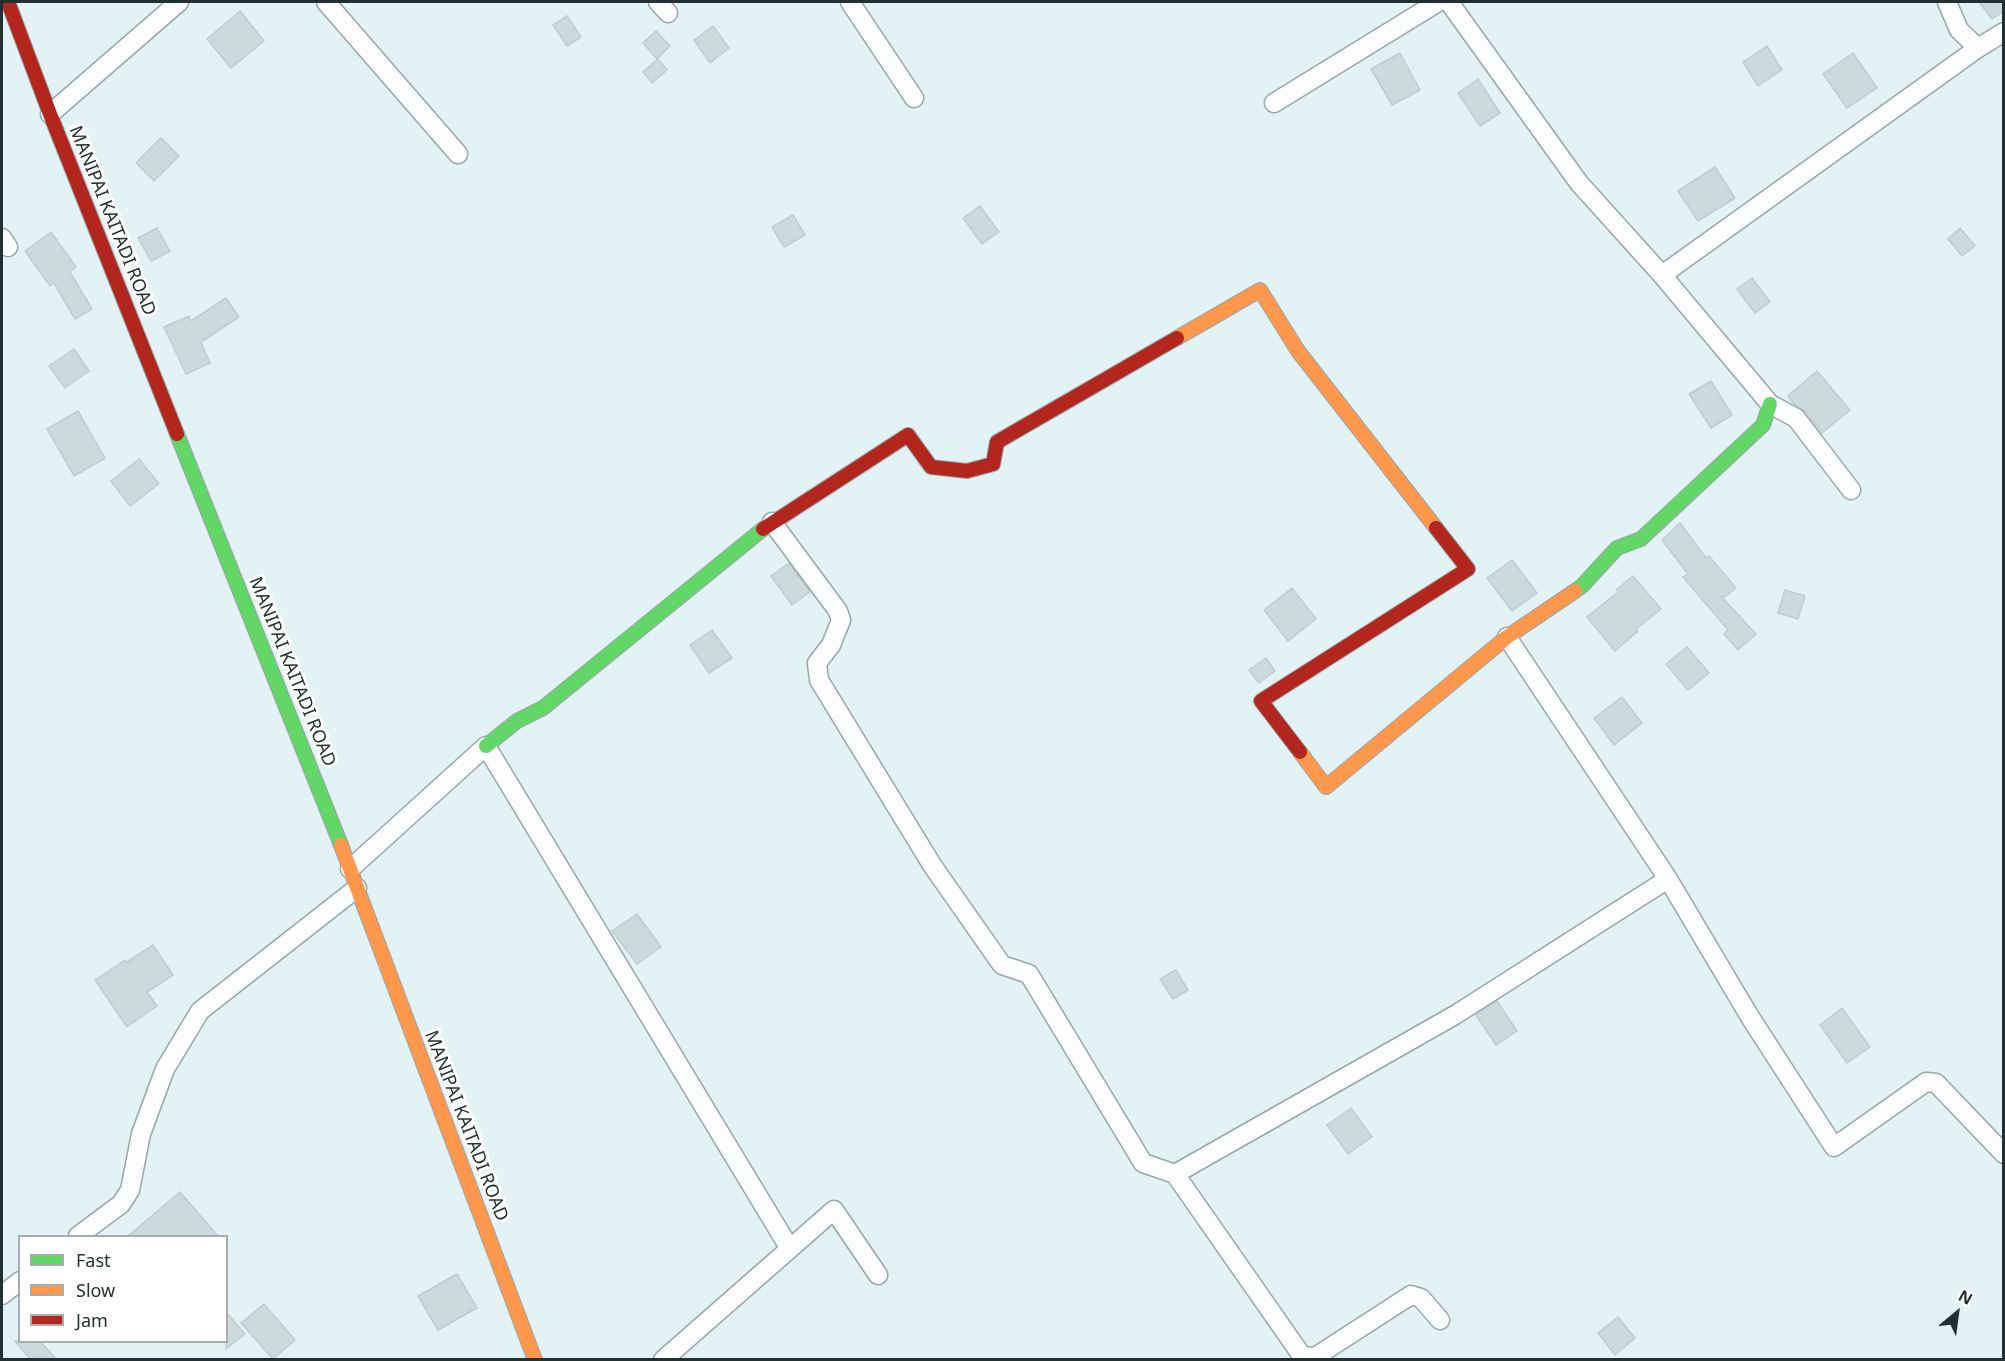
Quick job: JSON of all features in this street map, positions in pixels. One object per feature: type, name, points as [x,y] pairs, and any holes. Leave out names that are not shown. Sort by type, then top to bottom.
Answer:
[{"type":"street","name":"MANIPAI KAITADI ROAD","points":[[8,2],[50,114],[350,869],[535,1359]]},
{"type":"street","points":[[50,114],[179,2]]},
{"type":"street","points":[[326,2],[458,154]]},
{"type":"street","points":[[850,2],[914,98]]},
{"type":"street","points":[[1274,103],[1438,2]]},
{"type":"street","points":[[1449,2],[1579,183],[1662,275],[1770,404],[1796,418],[1851,490]]},
{"type":"street","points":[[1947,2],[1959,30],[1978,48]]},
{"type":"street","points":[[1662,275],[1978,48],[2004,32]]},
{"type":"street","points":[[350,869],[486,746],[517,721],[543,708],[772,522],[908,435],[931,467],[968,471],[993,464],[997,442],[1260,290],[1298,351],[1468,569],[1261,701],[1326,787],[1507,637],[1582,586],[1617,548],[1641,539],[1763,425],[1770,404]]},
{"type":"street","points":[[772,522],[838,611],[841,620],[831,645],[816,663],[819,680],[932,865],[1002,965],[1029,974],[1143,1163],[1175,1174],[1302,1356],[1315,1357],[1411,1295],[1421,1298],[1440,1320]]},
{"type":"street","points":[[1507,637],[1668,879],[1750,1017],[1834,1147],[1926,1082],[1936,1083],[2004,1154]]},
{"type":"street","points":[[486,746],[790,1249]]},
{"type":"street","points":[[1175,1174],[1455,1015],[1668,879]]},
{"type":"street","points":[[79,1235],[121,1204],[130,1190],[141,1134],[165,1070],[200,1011],[357,888]]},
{"type":"street","points":[[663,1359],[834,1210],[878,1275]]},
{"type":"street","points":[[2,1295],[18,1283]]},
{"type":"building","points":[[1979,2],[2004,2],[2004,11],[1992,19]]},
{"type":"building","points":[[240,11],[264,41],[231,68],[207,39]]},
{"type":"building","points":[[567,16],[581,37],[567,46],[553,25]]},
{"type":"building","points":[[713,26],[729,48],[710,63],[694,40]]},
{"type":"building","points":[[656,31],[670,46],[657,59],[643,43]]},
{"type":"building","points":[[1767,46],[1782,70],[1758,86],[1743,62]]},
{"type":"building","points":[[1400,53],[1420,90],[1392,105],[1371,69]]},
{"type":"building","points":[[1853,53],[1877,88],[1847,108],[1823,74]]},
{"type":"building","points":[[658,59],[667,70],[652,83],[643,72]]},
{"type":"building","points":[[1478,79],[1500,113],[1480,126],[1458,93]]},
{"type":"building","points":[[161,138],[179,156],[154,181],[136,163]]},
{"type":"building","points":[[1715,167],[1735,198],[1698,221],[1678,191]]},
{"type":"building","points":[[980,206],[999,232],[982,244],[963,218]]},
{"type":"building","points":[[793,215],[805,235],[784,247],[772,227]]},
{"type":"building","points":[[157,228],[170,251],[151,261],[138,238]]},
{"type":"building","points":[[1960,228],[1975,246],[1962,256],[1948,239]]},
{"type":"building","points":[[51,232],[76,267],[70,272],[92,309],[75,319],[54,283],[50,286],[25,251]]},
{"type":"building","points":[[1752,278],[1770,302],[1755,313],[1737,289]]},
{"type":"building","points":[[226,298],[239,317],[201,342],[210,363],[186,374],[164,327],[189,316],[191,321]]},
{"type":"building","points":[[74,349],[89,371],[65,388],[49,366]]},
{"type":"building","points":[[1817,371],[1850,410],[1822,433],[1805,411],[1795,405],[1788,396]]},
{"type":"building","points":[[1711,381],[1732,415],[1711,428],[1689,394]]},
{"type":"building","points":[[78,411],[105,458],[74,476],[47,429]]},
{"type":"building","points":[[139,459],[159,484],[130,506],[111,481]]},
{"type":"building","points":[[1680,523],[1706,558],[1709,556],[1736,588],[1725,597],[1721,596],[1756,634],[1738,650],[1724,634],[1728,630],[1683,577],[1688,574],[1662,540]]},
{"type":"building","points":[[1512,560],[1537,593],[1512,611],[1487,578]]},
{"type":"building","points":[[789,563],[810,592],[792,605],[771,576]]},
{"type":"building","points":[[1633,576],[1661,609],[1636,629],[1638,631],[1615,651],[1587,617],[1618,592],[1616,590]]},
{"type":"building","points":[[1292,588],[1316,619],[1288,641],[1264,610]]},
{"type":"building","points":[[1785,590],[1805,596],[1798,619],[1778,613]]},
{"type":"building","points":[[712,630],[732,658],[709,673],[690,645]]},
{"type":"building","points":[[1687,647],[1709,673],[1688,690],[1666,664]]},
{"type":"building","points":[[1266,658],[1275,671],[1259,683],[1249,670]]},
{"type":"building","points":[[1622,697],[1642,723],[1614,745],[1594,718]]},
{"type":"building","points":[[637,914],[661,947],[637,964],[612,931]]},
{"type":"building","points":[[153,945],[173,975],[147,992],[157,1006],[127,1027],[95,980]]},
{"type":"building","points":[[1176,970],[1188,990],[1173,999],[1160,979]]},
{"type":"building","points":[[1497,1001],[1517,1031],[1496,1045],[1476,1015]]},
{"type":"building","points":[[1842,1008],[1870,1047],[1847,1063],[1820,1025]]},
{"type":"building","points":[[1351,1108],[1372,1137],[1348,1154],[1327,1125]]},
{"type":"building","points":[[180,1192],[217,1235],[129,1235]]},
{"type":"building","points":[[457,1274],[477,1308],[438,1330],[418,1296]]},
{"type":"building","points":[[264,1304],[295,1340],[273,1359],[241,1323]]},
{"type":"building","points":[[228,1314],[245,1334],[226,1349],[226,1343],[228,1343]]},
{"type":"building","points":[[1618,1317],[1635,1338],[1615,1355],[1598,1333]]},
{"type":"building","points":[[15,1341],[42,1343],[56,1359],[30,1359]]},
{"type":"traffic: fast","points":[[1575,591],[1617,548],[1641,539],[1763,425],[1770,404]]},
{"type":"traffic: fast","points":[[177,434],[341,845]]},
{"type":"traffic: fast","points":[[486,746],[517,721],[543,708],[763,529]]},
{"type":"traffic: slow","points":[[1177,338],[1260,290],[1298,351],[1436,528]]},
{"type":"traffic: slow","points":[[1300,752],[1326,787],[1507,637],[1575,591]]},
{"type":"traffic: slow","points":[[341,845],[535,1360]]},
{"type":"traffic: jam","points":[[8,2],[177,434]]},
{"type":"traffic: jam","points":[[763,529],[908,435],[931,467],[967,471],[993,464],[997,442],[1177,338]]},
{"type":"traffic: jam","points":[[1300,752],[1261,701],[1468,569],[1436,528]]}]
